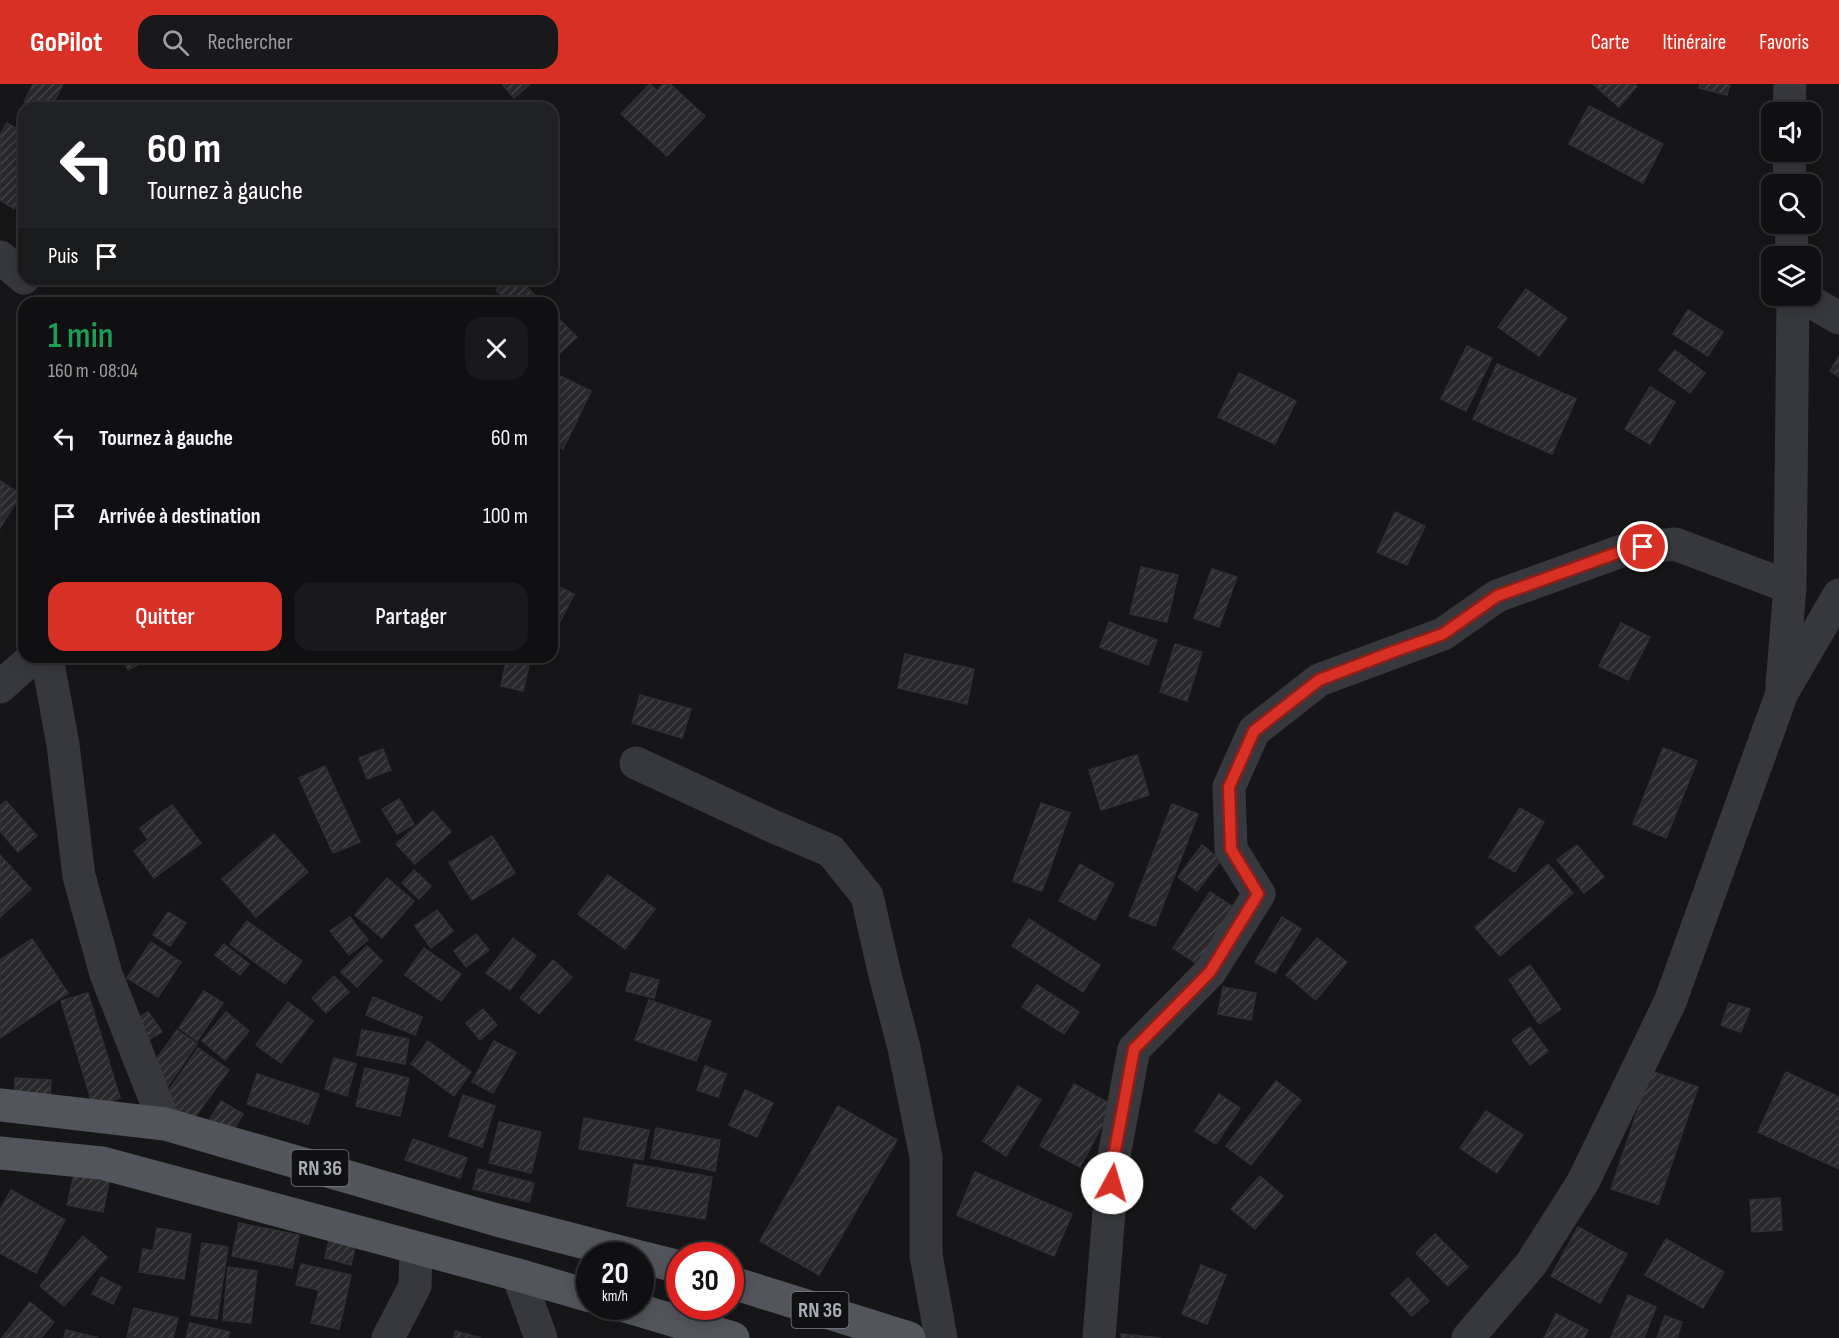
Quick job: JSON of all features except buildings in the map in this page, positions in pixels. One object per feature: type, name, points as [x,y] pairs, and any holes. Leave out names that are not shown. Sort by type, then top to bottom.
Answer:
[{"type":"main road","name":"RN 36","points":[[0,1105],[165,1124],[497,1220],[582,1242]]},
{"type":"main road","name":"RN 36","points":[[0,1153],[102,1163],[576,1292]]},
{"type":"main road","name":"RN 36","points":[[744,1286],[909,1338]]},
{"type":"main road","points":[[654,1315],[733,1338]]},
{"type":"street","points":[[1790,84],[1790,102]]},
{"type":"street","points":[[0,256],[18,272]]},
{"type":"street","points":[[1782,693],[1790,587],[1792,306]]},
{"type":"street","points":[[1818,306],[1839,318]]},
{"type":"street","points":[[1099,1338],[1113,1161],[1134,1049],[1210,972],[1258,894],[1231,849],[1229,787],[1254,731],[1319,680],[1443,634],[1497,596],[1628,549],[1675,544],[1790,587]]},
{"type":"street","points":[[1468,1338],[1531,1264],[1583,1182],[1670,1002],[1782,693],[1839,595]]},
{"type":"street","points":[[0,687],[27,663]]},
{"type":"street","points":[[48,663],[63,745],[79,876],[106,974],[165,1124]]},
{"type":"street","points":[[636,763],[831,851],[867,896],[904,1048],[926,1157],[926,1255],[941,1338]]},
{"type":"street","points":[[388,1338],[415,1286],[416,1248]]},
{"type":"street","points":[[518,1275],[541,1338]]},
{"type":"route","points":[[1112,1183],[1113,1161],[1134,1049],[1210,972],[1258,894],[1231,849],[1229,787],[1254,731],[1319,680],[1443,634],[1497,596],[1628,549],[1643,547]]}]
